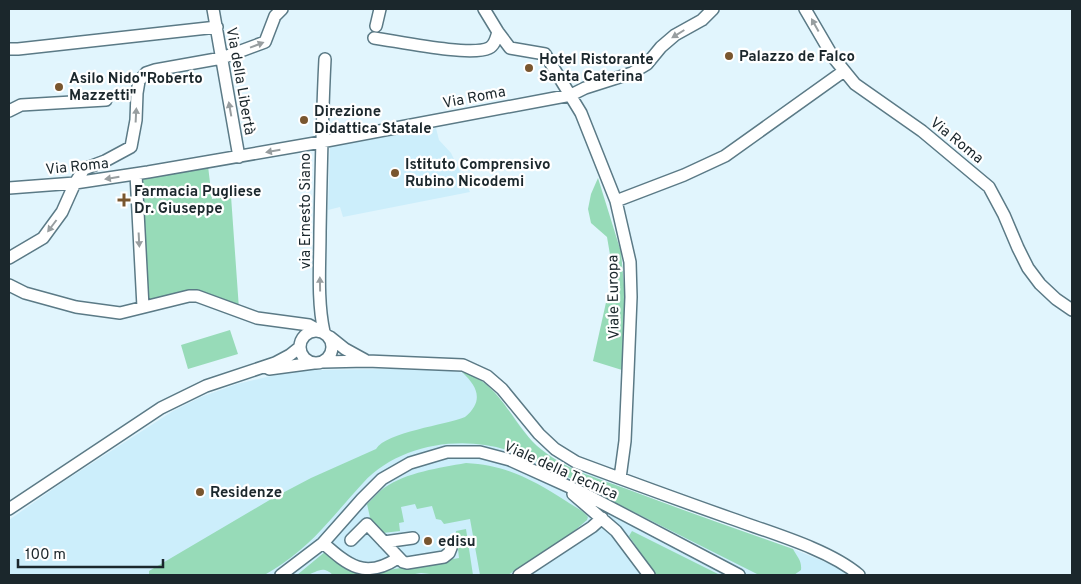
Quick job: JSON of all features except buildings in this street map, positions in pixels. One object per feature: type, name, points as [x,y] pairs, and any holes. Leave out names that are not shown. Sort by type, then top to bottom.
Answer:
[{"type":"street","name":"Via della Libertà","points":[[213,9],[238,157]]},
{"type":"street","points":[[376,26],[380,9]]},
{"type":"street","name":"Viale Europa","points":[[484,9],[510,48],[545,54],[581,113],[616,201],[630,262],[631,297],[625,441],[620,478]]},
{"type":"street","name":"Via Roma","points":[[9,188],[75,183],[136,174],[571,95],[585,88],[632,73],[647,64],[661,47],[675,35],[702,20],[713,9]]},
{"type":"street","name":"Via Roma","points":[[805,9],[833,57],[855,84],[922,131],[989,187],[1028,268],[1040,284],[1056,299],[1072,310]]},
{"type":"street","points":[[9,258],[43,238],[62,212],[75,183],[84,169],[105,162],[131,147],[136,120],[138,87],[146,73],[222,58],[265,42],[279,12]]},
{"type":"street","points":[[9,49],[217,27]]},
{"type":"street","points":[[374,38],[472,51],[488,48],[494,43],[498,32]]},
{"type":"street","name":"via Ernesto Siano","points":[[324,333],[321,318],[319,282],[320,142],[325,60]]},
{"type":"street","points":[[616,201],[684,175],[725,156],[844,71]]},
{"type":"street","points":[[9,112],[21,105],[106,100]]},
{"type":"street","points":[[136,174],[143,307]]},
{"type":"street","points":[[9,285],[25,293],[76,307],[120,313],[189,296],[197,296],[257,318],[309,325],[367,361]]},
{"type":"street","points":[[281,322],[292,329],[300,345],[301,353],[306,360],[318,362],[328,358],[333,344],[324,333]]},
{"type":"street","points":[[9,509],[161,408],[206,386],[275,363],[290,355],[300,345],[307,333],[324,333]]},
{"type":"street","points":[[253,370],[318,362],[367,361],[463,365],[487,376],[502,389],[539,434],[555,449],[576,462],[788,539],[826,555],[851,568],[858,575]]},
{"type":"street","name":"Viale della Tecnica","points":[[281,575],[323,543],[362,498],[382,479],[410,462],[447,452],[480,452],[510,460],[582,494],[739,575]]},
{"type":"street","points":[[562,485],[616,531],[649,575]]},
{"type":"street","points":[[519,575],[611,516],[617,516],[638,524]]},
{"type":"street","points":[[351,540],[367,524],[398,558],[406,563],[444,557],[451,548]]},
{"type":"street","points":[[384,542],[413,538]]},
{"type":"street","points":[[323,543],[347,564],[364,569],[378,567],[398,558]]},
{"type":"shaded area","name":"Istituto Comprensivo Rubino Nicodemi","points":[[436,128],[439,140],[451,153],[470,192],[343,217],[340,207],[328,210],[330,147]]},
{"type":"shaded area","points":[[306,370],[448,370],[469,374],[487,385],[530,439],[560,463],[666,504],[793,549],[835,566],[850,575],[9,575],[9,520],[63,482],[173,411],[201,397],[237,384],[271,376]]},
{"type":"green space","points":[[208,166],[212,199],[231,196],[239,309],[202,294],[141,306],[132,178]]},
{"type":"green space","points":[[598,178],[621,252],[625,296],[622,370],[593,361],[607,298],[614,278],[607,237],[591,223],[588,209],[591,194]]},
{"type":"green space","points":[[230,330],[238,354],[188,369],[181,345]]},
{"type":"green space","points":[[462,372],[475,377],[487,385],[506,406],[532,441],[563,464],[793,549],[800,561],[801,570],[794,575],[759,575],[594,492],[595,489],[578,480],[576,481],[516,453],[469,443],[430,447],[411,452],[377,470],[305,545],[282,564],[266,574],[256,576],[149,575],[149,571],[273,498],[311,478],[376,449],[391,438],[465,417],[475,405],[477,394],[472,383]]},
{"type":"green space","points":[[466,463],[507,470],[530,480],[581,510],[588,517],[587,520],[573,532],[508,575],[480,575],[470,519],[444,524],[441,520],[436,519],[432,506],[417,509],[415,504],[401,507],[404,522],[399,523],[400,531],[383,533],[371,522],[367,504],[384,488],[413,474]]},
{"type":"green space","points":[[466,529],[473,575],[421,573],[409,575],[333,575],[326,570],[320,570],[310,574],[297,575],[326,551],[371,573],[459,558],[456,531]]},
{"type":"green space","points":[[632,531],[720,575],[656,575],[629,536]]},
{"type":"place","name":"Palazzo de Falco","points":[[729,56]]},
{"type":"place","name":"Hotel Ristorante Santa Caterina","points":[[529,68]]},
{"type":"place","name":"Asilo Nido\"Roberto Mazzetti\"","points":[[59,87]]},
{"type":"place","name":"Direzione Didattica Statale","points":[[304,120]]},
{"type":"place","name":"Istituto Comprensivo Rubino Nicodemi","points":[[395,173]]},
{"type":"place","name":"Farmacia Pugliese Dr. Giuseppe","points":[[124,200]]},
{"type":"place","name":"Residenze","points":[[200,492]]},
{"type":"place","name":"edisu","points":[[428,541]]}]
